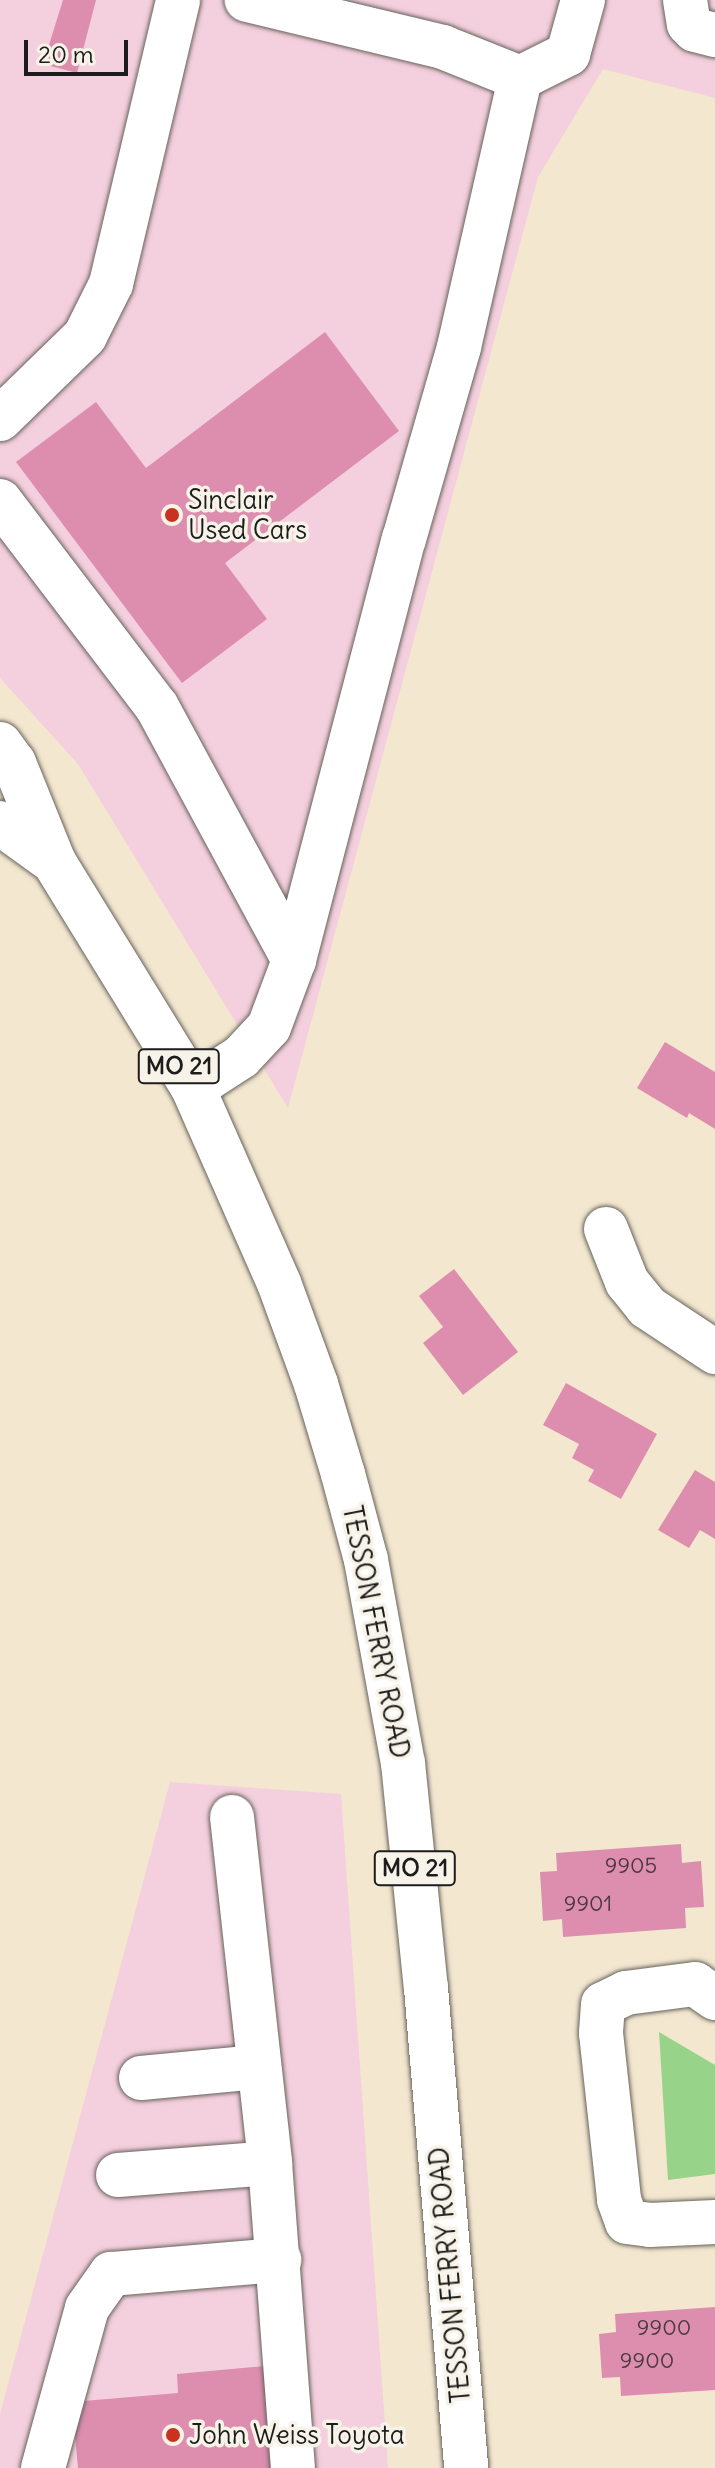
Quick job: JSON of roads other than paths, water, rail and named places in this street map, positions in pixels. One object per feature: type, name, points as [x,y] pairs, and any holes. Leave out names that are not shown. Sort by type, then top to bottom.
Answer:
[{"type":"main road","points":[[0,419],[85,336],[111,284],[178,0]]},
{"type":"main road","points":[[247,0],[376,15],[443,47],[520,78],[568,54],[583,0]]},
{"type":"main road","points":[[685,0],[689,24],[695,30],[715,35]]},
{"type":"main road","points":[[193,1088],[241,1057],[269,1027],[294,960],[404,539],[459,347],[520,78]]},
{"type":"main road","points":[[0,501],[157,707],[294,960]]},
{"type":"main road","name":"TESSON FERRY ROAD","points":[[0,744],[14,763],[54,862],[193,1088],[279,1283],[316,1384],[366,1560],[386,1658],[414,1858],[466,2468]]},
{"type":"main road","name":"TESSON FERRY ROAD","points":[[0,823],[54,862]]},
{"type":"main road","points":[[606,1229],[627,1282],[647,1307],[715,1352]]},
{"type":"main road","points":[[232,1817],[257,2067],[270,2163],[293,2468]]},
{"type":"main road","points":[[715,1998],[695,1984],[626,1993],[603,2004],[601,2033],[619,2200],[627,2222],[650,2225],[715,2222]]},
{"type":"main road","points":[[141,2078],[257,2067]]},
{"type":"main road","points":[[118,2175],[270,2163]]},
{"type":"main road","points":[[43,2468],[87,2308],[111,2274],[279,2260]]},
{"type":"place","name":"Sinclair Used Cars","points":[[172,515]]},
{"type":"place","name":"John Weiss Toyota","points":[[173,2435]]}]
